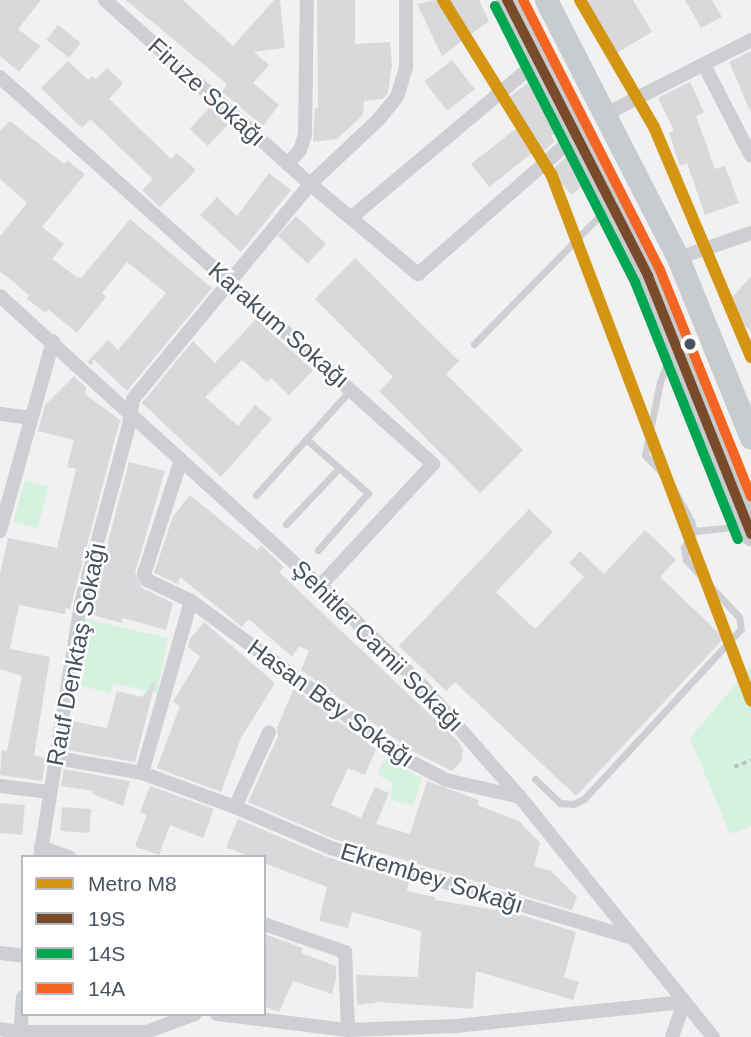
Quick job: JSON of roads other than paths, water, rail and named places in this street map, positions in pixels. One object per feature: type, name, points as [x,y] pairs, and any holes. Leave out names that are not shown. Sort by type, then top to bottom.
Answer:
[{"type":"main road","points":[[507,0],[578,134],[648,276],[749,530]]},
{"type":"main road","points":[[546,0],[606,114],[743,393],[751,438]]},
{"type":"street","name":"Firuze Sokağı","points":[[105,0],[310,184],[418,274],[578,134]]},
{"type":"street","points":[[288,164],[299,150],[305,135],[307,0]]},
{"type":"street","points":[[129,412],[133,399],[310,184],[379,119],[397,97],[406,67],[406,0]]},
{"type":"street","points":[[606,114],[751,40]]},
{"type":"street","points":[[352,217],[539,60]]},
{"type":"street","points":[[704,65],[751,156]]},
{"type":"street","name":"Karakum Sokağı","points":[[0,77],[433,464],[320,586]]},
{"type":"street","points":[[678,258],[751,233]]},
{"type":"street","name":"Şehitler Camii Sokağı","points":[[0,296],[53,341],[320,586],[425,689],[520,797],[713,1037]]},
{"type":"street","points":[[0,531],[53,341]]},
{"type":"street","name":"Rauf Denktaş Sokağı","points":[[41,852],[81,603],[129,425],[129,412]]},
{"type":"street","points":[[0,414],[31,418]]},
{"type":"street","name":"Hasan Bey Sokağı","points":[[181,460],[144,574],[147,580],[191,601],[406,760],[446,780],[520,797]]},
{"type":"street","points":[[142,774],[191,601]]},
{"type":"street","points":[[235,807],[269,732]]},
{"type":"street","name":"Ekrembey Sokağı","points":[[56,758],[142,774],[235,807],[331,848],[632,938]]},
{"type":"street","points":[[0,786],[49,792]]},
{"type":"street","points":[[266,925],[345,952],[348,1030]]},
{"type":"street","points":[[0,953],[21,956]]},
{"type":"street","points":[[233,1016],[348,1030],[455,1031],[684,1002],[672,1037]]},
{"type":"street","points":[[20,1034],[21,1016]]},
{"type":"street","points":[[0,1029],[20,1034],[146,1032],[190,1016]]},
{"type":"lane","points":[[474,344],[612,203]]},
{"type":"lane","points":[[675,341],[660,382],[645,455],[668,479],[694,531]]},
{"type":"lane","points":[[256,495],[352,389]]},
{"type":"lane","points":[[306,439],[368,493],[318,550]]},
{"type":"lane","points":[[286,524],[339,468]]},
{"type":"lane","points":[[694,531],[749,530]]},
{"type":"lane","points":[[535,779],[560,803],[573,804],[584,799],[740,633],[738,617],[686,560],[684,547],[694,531]]},
{"type":"metro line","name":"M8","points":[[443,0],[552,176],[751,700]]},
{"type":"metro line","name":"M8","points":[[580,0],[654,127],[751,357]]}]
